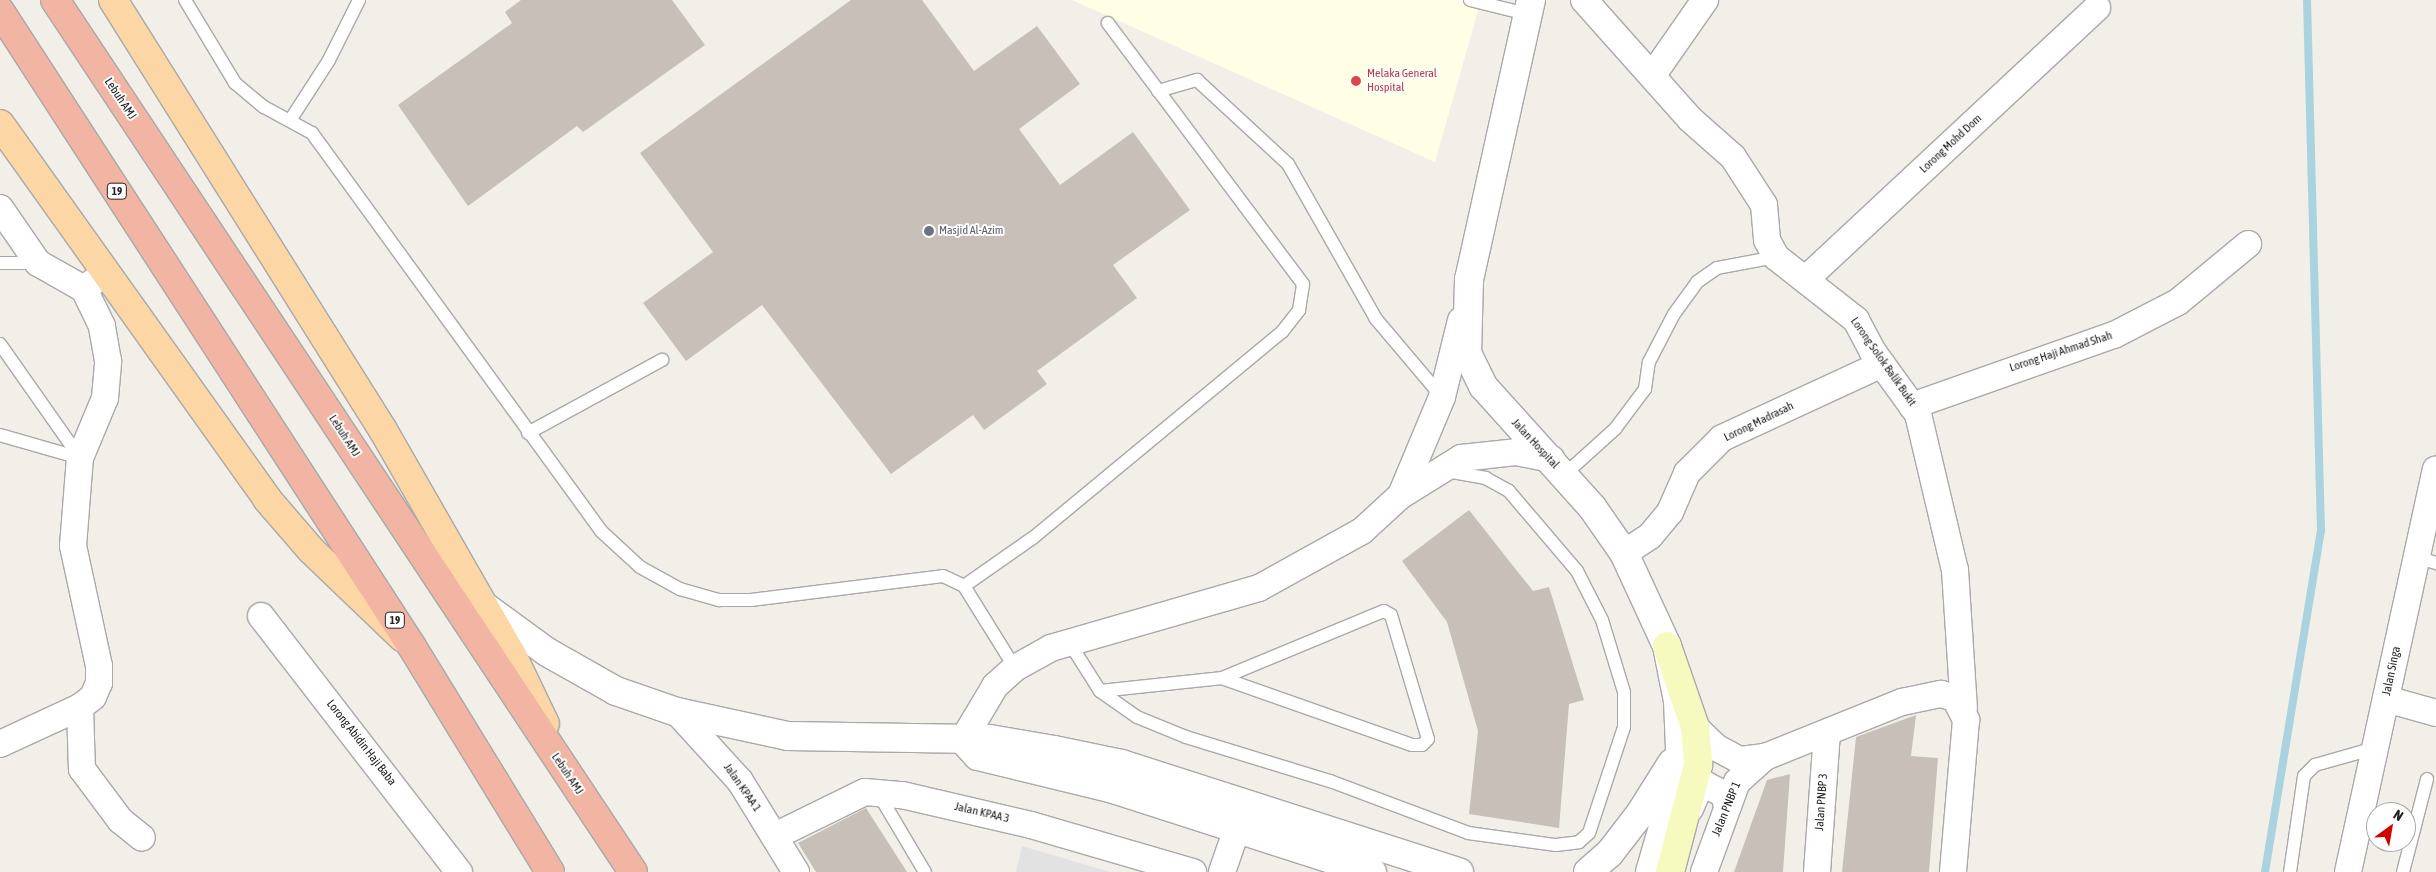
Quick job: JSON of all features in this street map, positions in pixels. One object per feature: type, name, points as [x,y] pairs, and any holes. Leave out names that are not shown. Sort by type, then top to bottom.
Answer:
[{"type":"highway","name":"Lebuh AMJ","points":[[55,0],[633,872]]},
{"type":"highway","name":"19","points":[[0,11],[235,371],[410,645],[550,872]]},
{"type":"main road","points":[[113,0],[383,430],[484,606],[570,778]]},
{"type":"main road","points":[[0,124],[267,498],[356,596],[410,645]]},
{"type":"main road","points":[[1667,646],[1688,738],[1698,764],[1690,809],[1670,872]]},
{"type":"street","points":[[1584,0],[1690,119],[1733,157],[1764,205],[1767,240],[1776,257]]},
{"type":"street","points":[[1652,76],[1705,0]]},
{"type":"street","name":"Jalan Hospital","points":[[1529,7],[1469,279],[1466,334],[1473,370],[1496,402],[1558,467],[1624,553],[1667,646]]},
{"type":"street","name":"Lorong Mohd Dom","points":[[1806,279],[2097,8]]},
{"type":"street","points":[[0,208],[38,263],[84,289],[102,326],[108,361],[104,398],[80,458],[73,546],[99,666],[93,697],[80,707],[0,744]]},
{"type":"street","name":"Lorong Haji Ahmad Shah","points":[[1912,406],[2114,335],[2178,302],[2248,244]]},
{"type":"street","name":"Lorong Solok Balik Bukit","points":[[1776,257],[1856,320],[1882,364],[1918,414],[1933,467],[1955,570],[1966,720],[1953,872]]},
{"type":"street","points":[[84,289],[106,273]]},
{"type":"street","points":[[1400,496],[1442,397],[1469,279]]},
{"type":"street","name":"Lorong Madrasah","points":[[1624,553],[1650,536],[1670,512],[1687,473],[1722,438],[1882,364]]},
{"type":"street","points":[[963,740],[994,686],[1015,668],[1070,642],[1259,588],[1362,531],[1400,496],[1438,470],[1485,453],[1516,452],[1558,467]]},
{"type":"street","name":"Jalan Singa","points":[[2348,872],[2386,699],[2426,560],[2436,470]]},
{"type":"street","points":[[484,606],[547,652],[616,690],[677,712],[788,736],[990,739],[1122,764],[1406,853],[1459,872]]},
{"type":"street","name":"Lorong Abidin Haji Baba","points":[[261,616],[454,869]]},
{"type":"street","points":[[1688,738],[1716,748],[1740,760],[1765,757],[1902,702],[1941,694],[1955,698],[1964,708]]},
{"type":"street","points":[[2386,699],[2436,713]]},
{"type":"street","points":[[80,707],[82,769],[109,807],[142,838]]},
{"type":"street","name":"Jalan KPAA 1","points":[[677,712],[740,780],[796,872]]},
{"type":"street","name":"Jalan PNBP 3","points":[[1817,872],[1827,733]]},
{"type":"street","points":[[1588,872],[1609,854],[1640,814],[1688,738]]},
{"type":"street","points":[[1650,872],[1688,738]]},
{"type":"street","points":[[963,740],[978,756],[1113,790],[1372,872]]},
{"type":"street","name":"Jalan PNBP 1","points":[[1704,872],[1727,806],[1744,771],[1765,757]]},
{"type":"street","points":[[1690,809],[1698,788],[1706,785],[1724,794],[1727,806]]},
{"type":"street","name":"Jalan KPAA 3","points":[[775,836],[832,805],[865,792],[1031,825],[1193,872]]},
{"type":"street","points":[[1222,872],[1245,802]]},
{"type":"street","points":[[1406,853],[1479,872]]},
{"type":"lane","points":[[185,0],[235,83],[264,107],[291,119],[312,133],[354,187],[528,433],[601,532],[640,567],[680,589],[719,600],[751,600],[919,576],[943,576],[964,586],[1015,668]]},
{"type":"lane","points":[[291,119],[329,60],[359,0]]},
{"type":"lane","points":[[1470,0],[1529,7]]},
{"type":"lane","points":[[964,586],[1034,537],[1282,332],[1299,310],[1303,284],[1108,23]]},
{"type":"lane","points":[[1158,91],[1197,80],[1288,164],[1376,319],[1442,397]]},
{"type":"lane","points":[[1558,467],[1615,428],[1645,389],[1649,362],[1674,314],[1697,282],[1717,268],[1776,257]]},
{"type":"lane","points":[[0,263],[38,263]]},
{"type":"lane","points":[[0,344],[80,458]]},
{"type":"lane","points":[[528,433],[662,360]]},
{"type":"lane","points":[[0,435],[80,458]]},
{"type":"lane","points":[[1070,642],[1100,691],[1137,717],[1186,737],[1330,781],[1468,834],[1556,845],[1579,842],[1589,833],[1624,727],[1624,692],[1602,620],[1577,571],[1509,491],[1486,478],[1438,470]]},
{"type":"lane","points":[[1100,691],[1222,678],[1384,611],[1391,615],[1428,739],[1422,745],[1412,745],[1222,678]]},
{"type":"lane","points":[[2290,872],[2304,776],[2315,764],[2375,748]]},
{"type":"lane","points":[[2404,872],[2427,779]]},
{"type":"lane","points":[[878,794],[926,872]]},
{"type":"shaded area","name":"Melaka General Hospital","points":[[1072,0],[1481,0],[1435,162]]},
{"type":"shaded area","points":[[1022,846],[1110,872],[1016,872]]},
{"type":"building","points":[[521,0],[672,0],[705,45],[583,132],[577,126],[468,206],[398,105],[512,23],[505,12]]},
{"type":"building","name":"Masjid Al-Azim","points":[[851,0],[922,0],[974,71],[1037,26],[1080,84],[1019,129],[1060,185],[1133,132],[1190,210],[1113,265],[1137,298],[1037,371],[1047,384],[984,430],[973,415],[891,474],[762,305],[686,361],[643,303],[713,252],[640,153]]},
{"type":"building","points":[[1469,510],[1533,591],[1549,587],[1584,700],[1569,704],[1559,828],[1469,814],[1478,731],[1447,622],[1402,561]]},
{"type":"building","points":[[1916,715],[1911,756],[1938,758],[1929,872],[1842,872],[1856,737]]},
{"type":"building","points":[[1790,774],[1783,872],[1734,872],[1767,780]]},
{"type":"building","points":[[866,808],[907,872],[816,872],[798,843]]},
{"type":"waterway","points":[[2265,872],[2321,531],[2307,0]]},
{"type":"place","name":"Melaka General Hospital","points":[[1356,81]]},
{"type":"place","name":"Masjid Al-Azim","points":[[929,231]]}]
